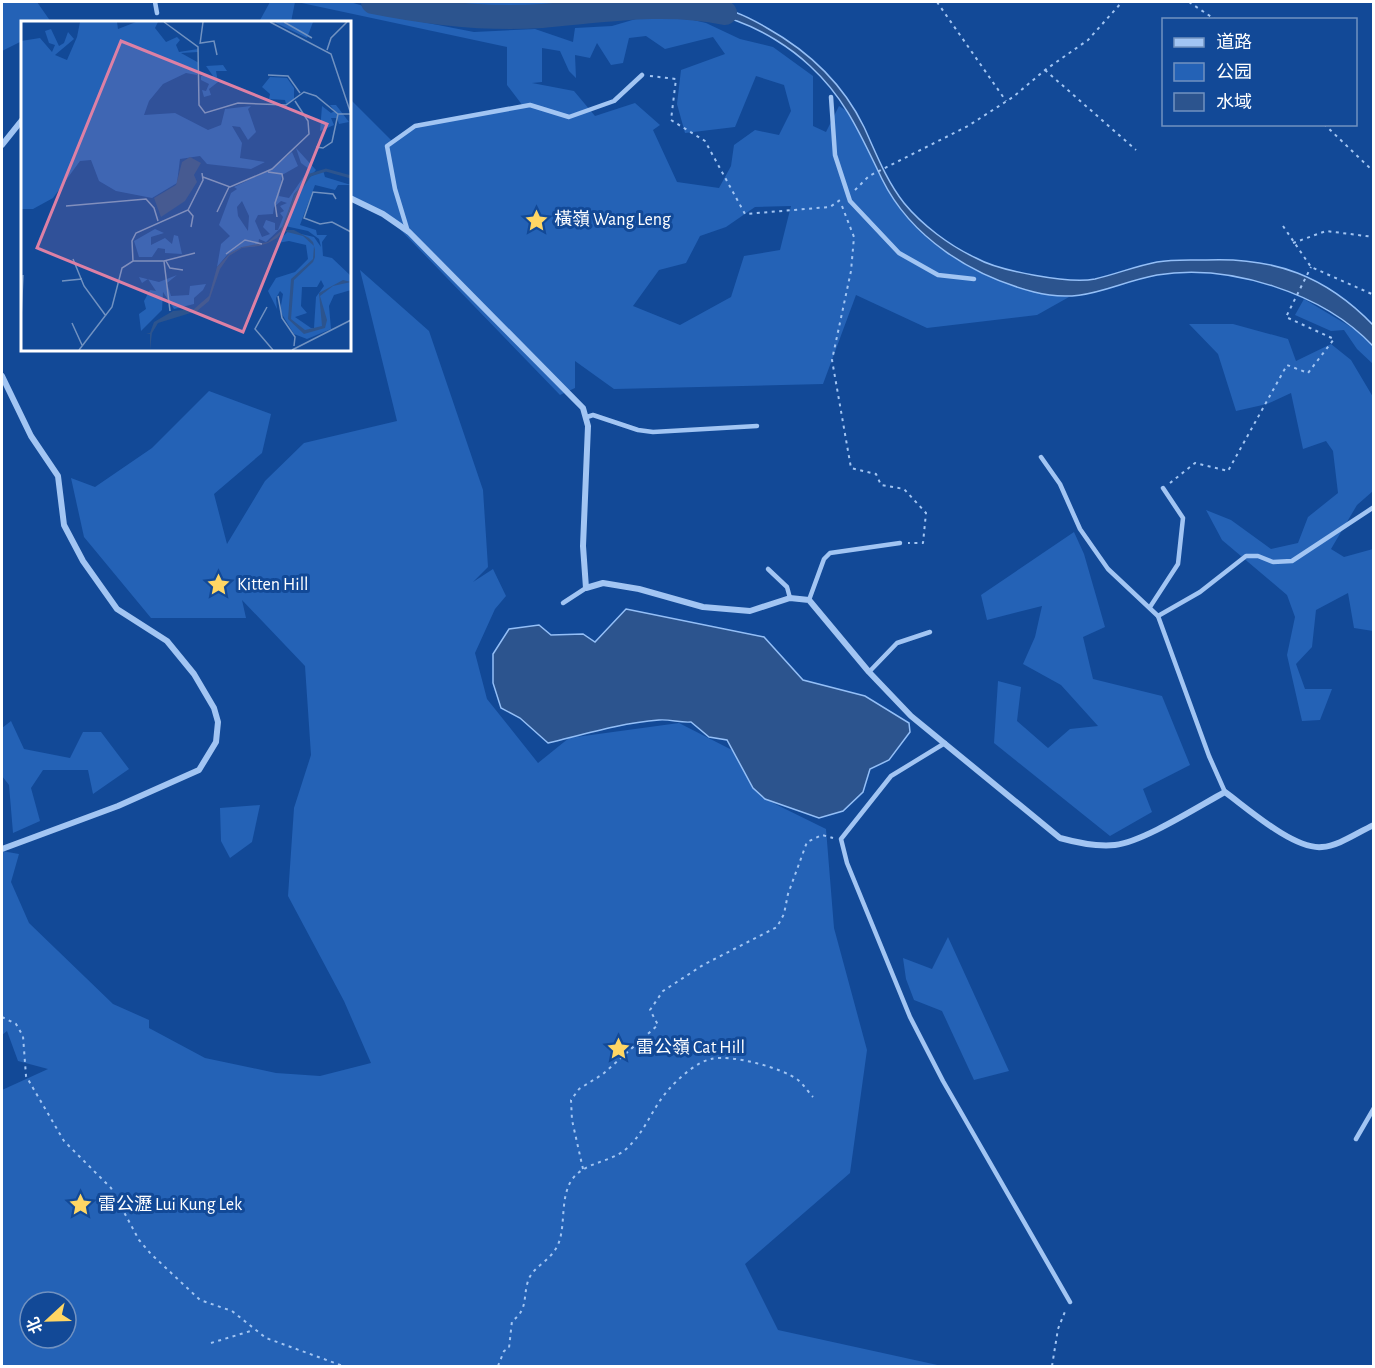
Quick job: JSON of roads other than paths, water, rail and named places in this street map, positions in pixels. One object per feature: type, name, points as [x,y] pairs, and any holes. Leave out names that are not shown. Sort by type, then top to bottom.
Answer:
[{"type":"street","points":[[2,146],[21,121]]},
{"type":"street","points":[[351,198],[383,214],[409,232],[583,408],[587,417],[583,546],[586,588],[603,583],[639,589],[703,607],[750,611],[790,598],[809,600],[869,672],[911,716],[1060,838],[1090,845],[1118,845],[1141,836],[1225,792],[1295,840],[1320,848],[1334,845],[1374,825]]},
{"type":"street","points":[[2,376],[31,436],[58,476],[64,525],[82,561],[117,609],[167,641],[194,674],[214,708],[218,722],[216,742],[199,770],[118,806],[2,849]]},
{"type":"lane","points":[[155,2],[157,13]]},
{"type":"lane","points":[[409,232],[395,189],[387,147],[415,126],[530,105],[569,117],[614,101],[642,75]]},
{"type":"lane","points":[[831,97],[835,155],[847,196],[899,253],[938,275],[974,279]]},
{"type":"lane","points":[[587,417],[593,415],[638,430],[653,432],[757,426]]},
{"type":"lane","points":[[1041,457],[1060,484],[1080,529],[1108,569],[1158,616],[1209,756],[1225,792]]},
{"type":"lane","points":[[1150,607],[1178,564],[1183,518],[1163,488]]},
{"type":"lane","points":[[1158,616],[1200,592],[1246,556],[1258,556],[1273,562],[1292,561],[1374,507]]},
{"type":"lane","points":[[809,600],[824,559],[830,553],[900,543]]},
{"type":"lane","points":[[768,569],[787,587],[790,598]]},
{"type":"lane","points":[[563,603],[586,588]]},
{"type":"lane","points":[[869,672],[897,643],[930,632]]},
{"type":"lane","points":[[945,743],[891,776],[841,839],[847,863],[910,1017],[943,1081],[1070,1302]]},
{"type":"lane","points":[[1356,1139],[1374,1108]]},
{"type":"water","points":[[704,2],[710,2],[713,8],[748,17],[782,37],[823,70],[855,111],[887,176],[904,203],[928,227],[966,253],[1001,267],[1069,280],[1095,279],[1169,260],[1231,260],[1276,266],[1317,282],[1355,308],[1373,325],[1373,346],[1352,327],[1302,297],[1244,278],[1185,272],[1157,275],[1097,292],[1068,296],[1034,292],[988,276],[966,265],[926,236],[894,200],[852,119],[823,79],[794,52],[766,34],[737,21],[703,14],[693,9],[707,8]]},
{"type":"water","points":[[626,609],[764,637],[803,680],[865,696],[909,723],[910,732],[889,760],[870,769],[863,792],[843,811],[819,818],[765,799],[753,788],[727,740],[709,737],[691,722],[645,721],[548,743],[520,718],[501,708],[493,683],[493,654],[509,629],[539,625],[551,635],[583,634],[595,642]]},
{"type":"waterway","points":[[373,2],[436,12],[500,17],[656,7],[679,7],[725,13]]},
{"type":"place","name":"橫嶺 Wang Leng","points":[[536,220]]},
{"type":"place","name":"Kitten Hill","points":[[219,585]]},
{"type":"place","name":"雷公嶺 Cat Hill","points":[[618,1048]]},
{"type":"place","name":"雷公瀝 Lui Kung Lek","points":[[80,1205]]}]
